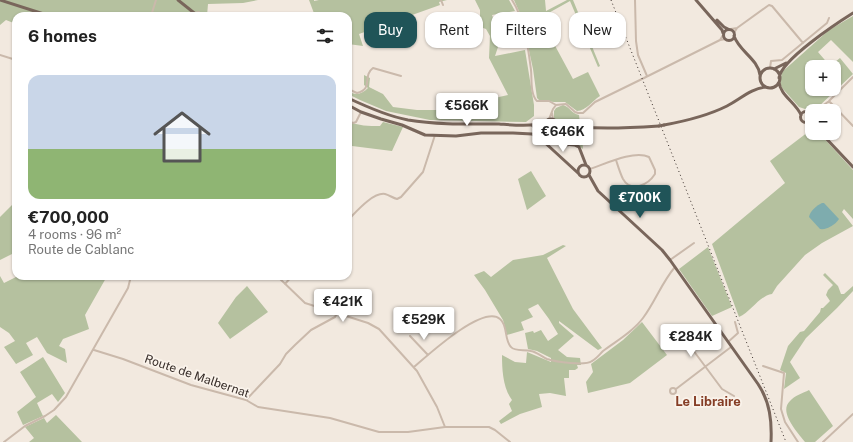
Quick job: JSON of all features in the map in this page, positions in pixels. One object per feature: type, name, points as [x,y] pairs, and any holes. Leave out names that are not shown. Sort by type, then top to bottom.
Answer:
[{"type":"main road","points":[[0,0],[38,12]]},
{"type":"main road","points":[[178,0],[192,12]]},
{"type":"main road","points":[[696,0],[722,30],[726,39],[730,40],[743,50],[756,64],[760,79],[758,85],[753,91]]},
{"type":"main road","points":[[705,10],[724,27],[729,29],[743,50]]},
{"type":"main road","points":[[772,88],[779,82],[781,71],[790,61],[828,29],[853,13]]},
{"type":"main road","points":[[723,34],[725,30],[729,29]]},
{"type":"main road","points":[[730,40],[734,35]]},
{"type":"main road","points":[[760,75],[770,69],[776,69],[790,61]]},
{"type":"main road","points":[[756,64],[778,72],[780,78]]},
{"type":"main road","points":[[760,79],[762,84],[766,87]]},
{"type":"main road","points":[[779,82],[784,93],[802,114],[802,121],[805,122]]},
{"type":"main road","points":[[550,132],[556,127],[566,126],[659,126],[694,119],[714,112],[753,91],[766,87],[784,93]]},
{"type":"main road","points":[[352,100],[382,113],[422,122],[541,127],[550,132],[560,144],[572,144],[579,147],[583,159],[590,169],[589,175],[591,181],[598,191],[662,250],[675,266],[758,384],[766,399],[770,416],[771,442]]},
{"type":"main road","points":[[352,106],[380,119],[435,136],[456,136],[481,133],[528,133],[542,140],[581,177],[585,177],[591,181]]},
{"type":"main road","points":[[521,125],[545,123],[551,119],[556,127],[555,138]]},
{"type":"main road","points":[[545,123],[545,129]]},
{"type":"main road","points":[[828,140],[853,167]]},
{"type":"main road","points":[[578,173],[583,159]]},
{"type":"main road","points":[[571,167],[586,165]]},
{"type":"main road","points":[[585,177],[589,175]]},
{"type":"street","points":[[152,12],[156,0]]},
{"type":"street","points":[[441,0],[443,5]]},
{"type":"street","points":[[512,0],[521,20],[531,69],[534,96],[537,101],[550,102],[556,105],[566,104],[578,113],[583,113],[595,102],[720,40],[726,39]]},
{"type":"street","points":[[635,0],[636,41],[638,55],[647,76]]},
{"type":"street","points":[[734,35],[738,28],[769,5],[772,6],[802,44]]},
{"type":"street","points":[[770,69],[771,61],[782,60],[827,23],[829,18]]},
{"type":"street","points":[[729,29],[738,28]]},
{"type":"street","points":[[720,40],[723,34]]},
{"type":"street","points":[[0,55],[12,59]]},
{"type":"street","points":[[352,91],[358,93],[365,90],[367,87],[368,74],[373,68],[402,76]]},
{"type":"street","points":[[825,104],[853,77]]},
{"type":"street","points":[[829,102],[853,126]]},
{"type":"street","points":[[551,119],[552,112],[556,105]]},
{"type":"street","points":[[352,122],[356,122],[362,112]]},
{"type":"street","points":[[352,216],[378,194],[386,194],[397,199],[401,197],[423,172],[435,136]]},
{"type":"street","points":[[590,169],[616,160],[628,156],[645,155],[649,157],[655,170],[655,174],[643,185],[635,187],[629,185],[623,179],[616,160]]},
{"type":"street","points":[[670,260],[694,243]]},
{"type":"street","points":[[414,367],[449,338],[474,322],[491,316],[500,318],[503,322],[508,343],[514,350],[532,351],[549,360],[581,363],[591,362],[642,320],[675,266]]},
{"type":"street","points":[[4,442],[22,428],[45,416],[60,405],[66,398],[128,288],[130,280]]},
{"type":"street","points":[[281,280],[305,302],[368,323],[380,329],[414,367],[437,407],[445,427]]},
{"type":"street","points":[[285,284],[288,280]]},
{"type":"street","points":[[246,400],[280,364],[295,344],[311,330],[335,317],[338,313]]},
{"type":"street","points":[[728,342],[738,333],[735,322]]},
{"type":"street","points":[[410,336],[428,355]]},
{"type":"street","points":[[687,342],[722,388],[734,396]]},
{"type":"street","points":[[676,389],[731,347]]},
{"type":"street","name":"Route de Malbernat","points":[[94,350],[123,359],[191,385],[246,400],[258,407],[330,418],[379,432],[408,432],[445,427],[489,427],[510,442]]},
{"type":"street","points":[[763,366],[784,373],[781,410],[785,422],[798,442]]},
{"type":"street","points":[[823,442],[853,414]]},
{"type":"green space","points":[[0,0],[258,0],[243,3],[208,4],[207,12],[12,12],[12,22],[6,20],[0,25]]},
{"type":"green space","points":[[309,0],[447,0],[439,2],[440,5],[417,13],[417,12],[364,12],[364,32],[359,34],[363,46],[352,45],[352,12],[314,12]]},
{"type":"green space","points":[[475,0],[509,0],[515,11],[491,12],[491,48],[498,48],[495,56],[525,50],[534,105],[534,116],[526,122],[430,120],[386,111],[352,96],[352,92],[359,94],[368,88],[364,85],[364,75],[370,78],[369,87],[383,94],[393,107],[417,110],[441,110],[508,95],[489,58],[490,36],[486,29],[483,28],[483,12],[480,12]]},
{"type":"green space","points":[[514,0],[545,0],[546,11],[567,0],[573,0],[578,12],[575,12],[570,1],[550,12],[519,12]]},
{"type":"green space","points":[[853,16],[853,62],[831,40],[818,52],[825,60],[805,60],[805,96],[830,96],[821,104],[805,104],[805,109],[799,107],[782,88],[780,83],[782,72],[829,30]]},
{"type":"green space","points":[[528,48],[556,48],[573,79],[588,72],[600,96],[580,111],[577,111],[565,102],[539,100],[537,98]]},
{"type":"green space","points":[[590,48],[593,48],[600,66],[598,67]]},
{"type":"green space","points":[[840,58],[853,74],[841,85],[841,60],[838,60]]},
{"type":"green space","points":[[563,105],[579,115],[580,124],[560,123],[554,118],[554,111],[556,108]]},
{"type":"green space","points":[[383,122],[403,127],[392,151],[352,146],[352,123],[380,126]]},
{"type":"green space","points":[[564,128],[581,128],[583,149],[574,142],[559,142],[557,139],[557,130]]},
{"type":"green space","points":[[805,134],[805,140],[825,140],[853,170],[853,219],[844,209],[842,212],[853,226],[822,243],[805,255],[777,286],[772,294],[767,295],[739,317],[712,244],[785,183],[770,161]]},
{"type":"green space","points":[[531,171],[546,196],[527,210],[518,179]]},
{"type":"green space","points":[[12,205],[12,254],[0,260],[0,217]]},
{"type":"green space","points":[[563,245],[566,246],[547,258],[573,309],[602,348],[598,350],[559,321],[559,323],[574,336],[558,350],[567,357],[580,358],[581,365],[577,365],[578,368],[575,370],[569,370],[569,378],[564,378],[566,396],[550,393],[539,394],[542,407],[520,414],[501,424],[499,421],[512,411],[509,404],[512,400],[504,379],[502,355],[515,362],[526,363],[527,352],[551,362],[551,358],[537,351],[528,349],[525,333],[533,331],[534,333],[541,330],[548,341],[558,334],[538,304],[528,309],[533,317],[521,322],[524,330],[507,335],[503,320],[474,275],[484,271],[491,277],[513,260],[543,255]]},
{"type":"green space","points":[[708,247],[732,307],[712,316],[679,269]]},
{"type":"green space","points":[[825,273],[838,286],[841,294],[844,294],[853,286],[853,291],[806,338],[790,362],[800,378],[784,389],[786,373],[780,370],[788,346],[800,332],[804,331],[820,312],[821,308],[823,308],[830,301],[826,295],[828,290],[833,285],[823,275]]},
{"type":"green space","points":[[0,276],[4,283],[12,279],[105,280],[85,315],[89,329],[63,339],[59,346],[65,349],[67,363],[47,353],[37,337],[26,343],[33,355],[16,364],[4,347],[15,341],[9,333],[0,327]]},
{"type":"green space","points":[[247,286],[268,312],[230,339],[218,323],[236,297]]},
{"type":"green space","points":[[642,322],[667,355],[630,383],[588,393],[586,382],[593,372],[591,364],[623,340]]},
{"type":"green space","points":[[43,357],[65,393],[58,402],[52,394],[37,403],[43,416],[23,425],[17,412],[36,397],[20,372]]},
{"type":"green space","points":[[809,390],[833,426],[815,442],[805,442],[790,422],[786,411],[787,406],[792,399]]},
{"type":"green space","points":[[56,415],[82,442],[29,442],[34,438],[25,427],[44,418],[47,423]]},
{"type":"water","points":[[824,203],[839,219],[831,227],[825,229],[820,229],[809,217],[814,209]]},
{"type":"railway","points":[[611,0],[786,442]]},
{"type":"district","name":"Le Libraire","points":[[708,401]]}]
